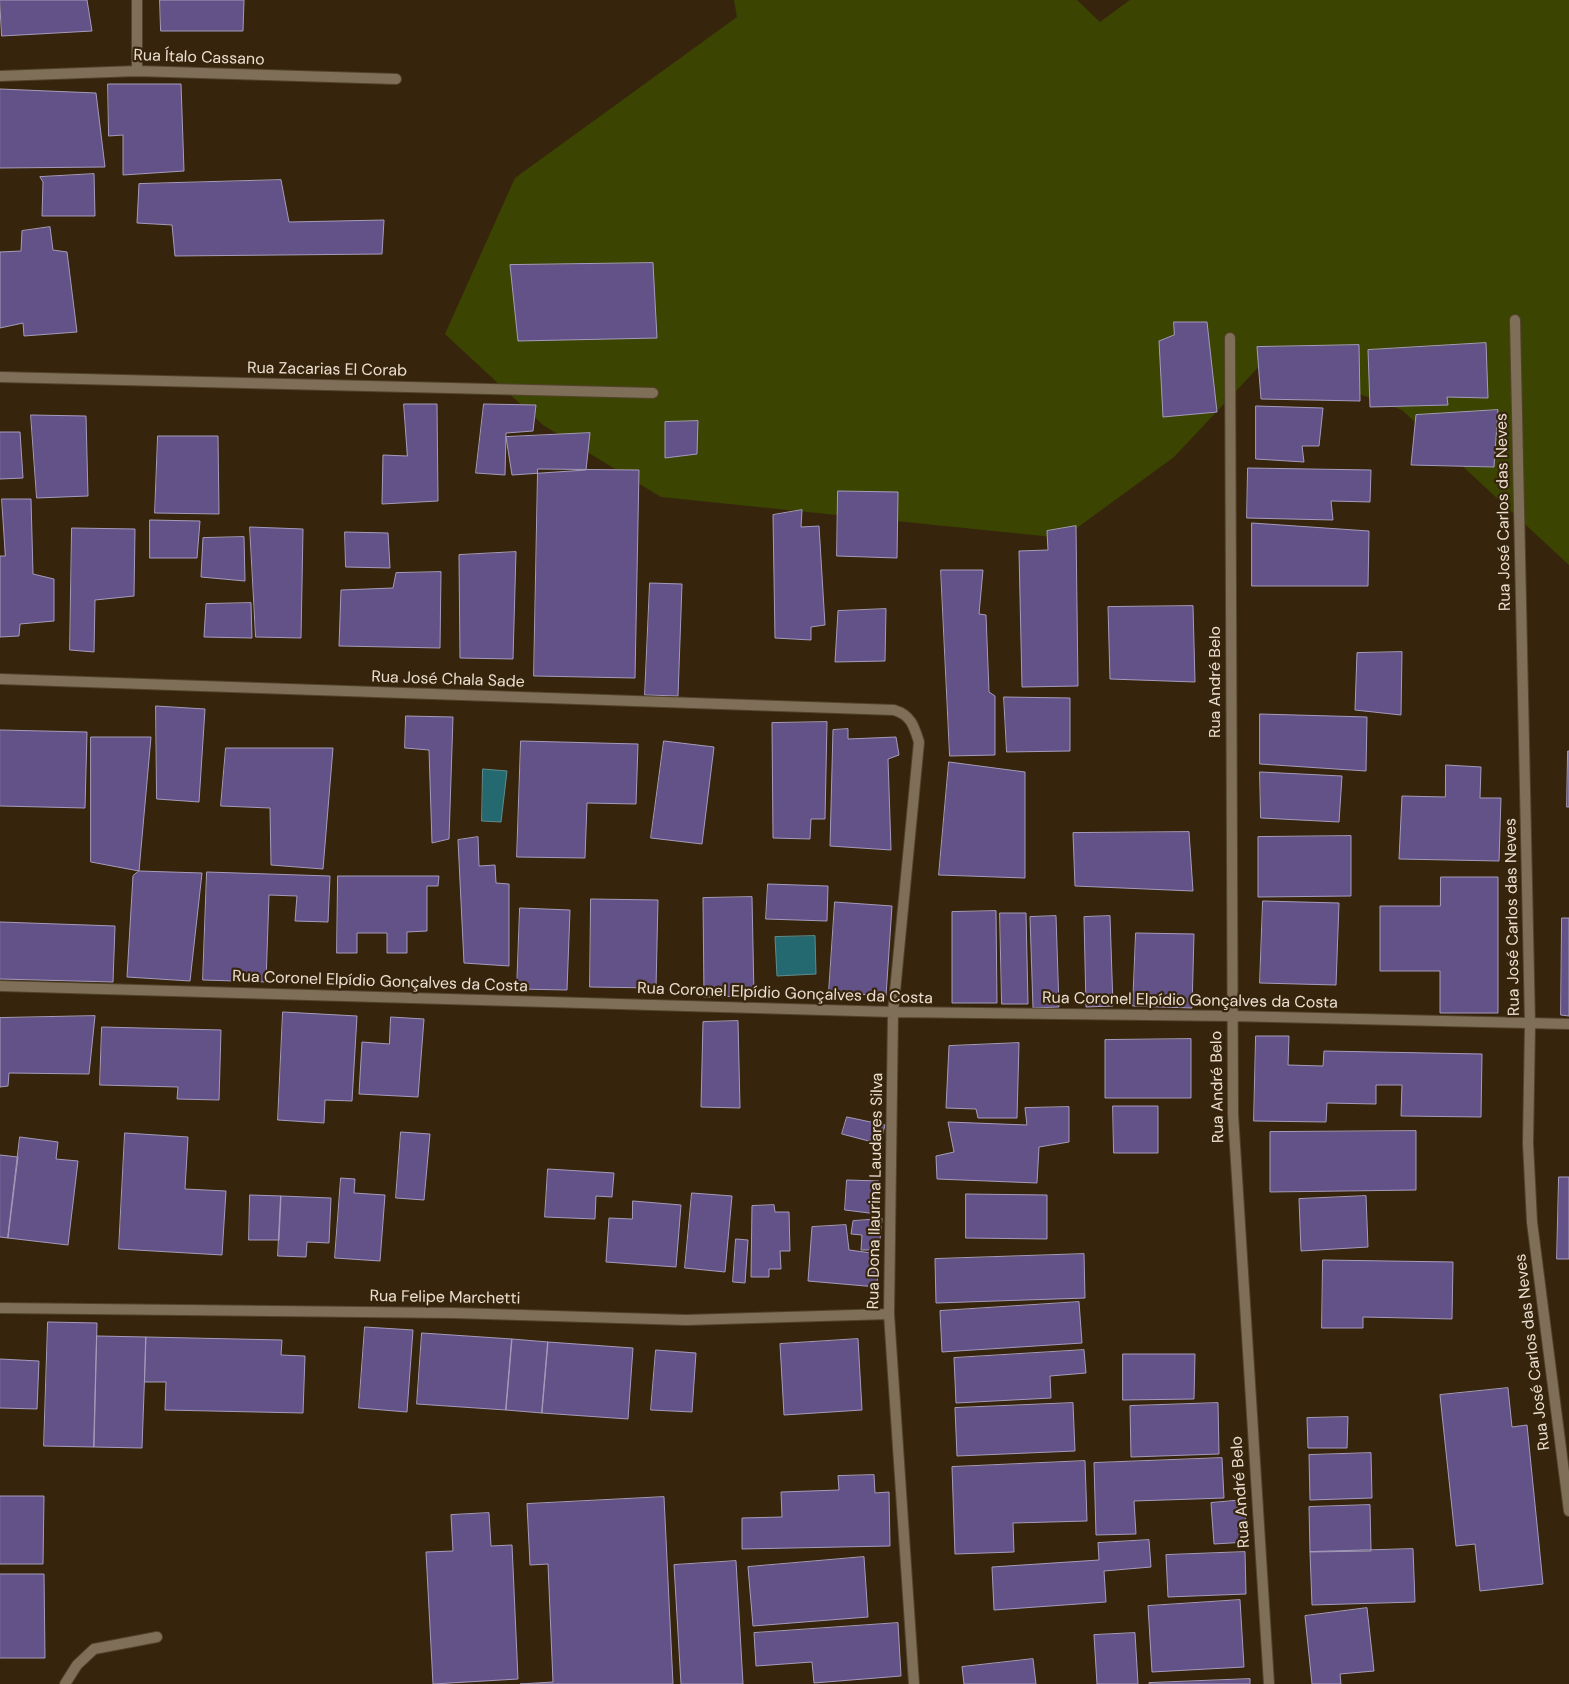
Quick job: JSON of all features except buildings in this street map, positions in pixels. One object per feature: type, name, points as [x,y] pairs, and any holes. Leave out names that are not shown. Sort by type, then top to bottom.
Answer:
[{"type":"street","points":[[137,0],[137,71]]},
{"type":"street","name":"Rua Ítalo Cassano","points":[[0,76],[137,71],[396,79]]},
{"type":"street","name":"Rua José Carlos das Neves","points":[[1514,320],[1530,1024],[1528,1143],[1532,1222],[1569,1511]]},
{"type":"street","name":"Rua André Belo","points":[[1230,338],[1233,1114],[1269,1684]]},
{"type":"street","name":"Rua Zacarias El Corab","points":[[0,377],[653,393]]},
{"type":"street","name":"Rua José Chala Sade","points":[[0,679],[894,710]]},
{"type":"street","name":"Rua Dona Ilaurina Laudares Silva","points":[[894,710],[905,713],[913,723],[919,742],[893,1012],[889,1314],[914,1684]]},
{"type":"street","name":"Rua Coronel Elpídio Gonçalves da Costa","points":[[0,986],[893,1012],[1232,1016],[1569,1024]]},
{"type":"street","name":"Rua Felipe Marchetti","points":[[0,1308],[454,1313],[686,1320],[889,1314]]},
{"type":"street","points":[[65,1684],[77,1665],[94,1649],[157,1637]]},
{"type":"green space","points":[[734,0],[1077,0],[1100,22],[1130,0],[1569,0],[1569,565],[1402,410],[1266,359],[1174,457],[1063,538],[661,497],[543,425],[445,334],[515,178],[737,17]]},
{"type":"water","points":[[483,769],[507,771],[501,822],[482,821]]},
{"type":"water","points":[[815,936],[816,974],[777,976],[775,937]]}]
